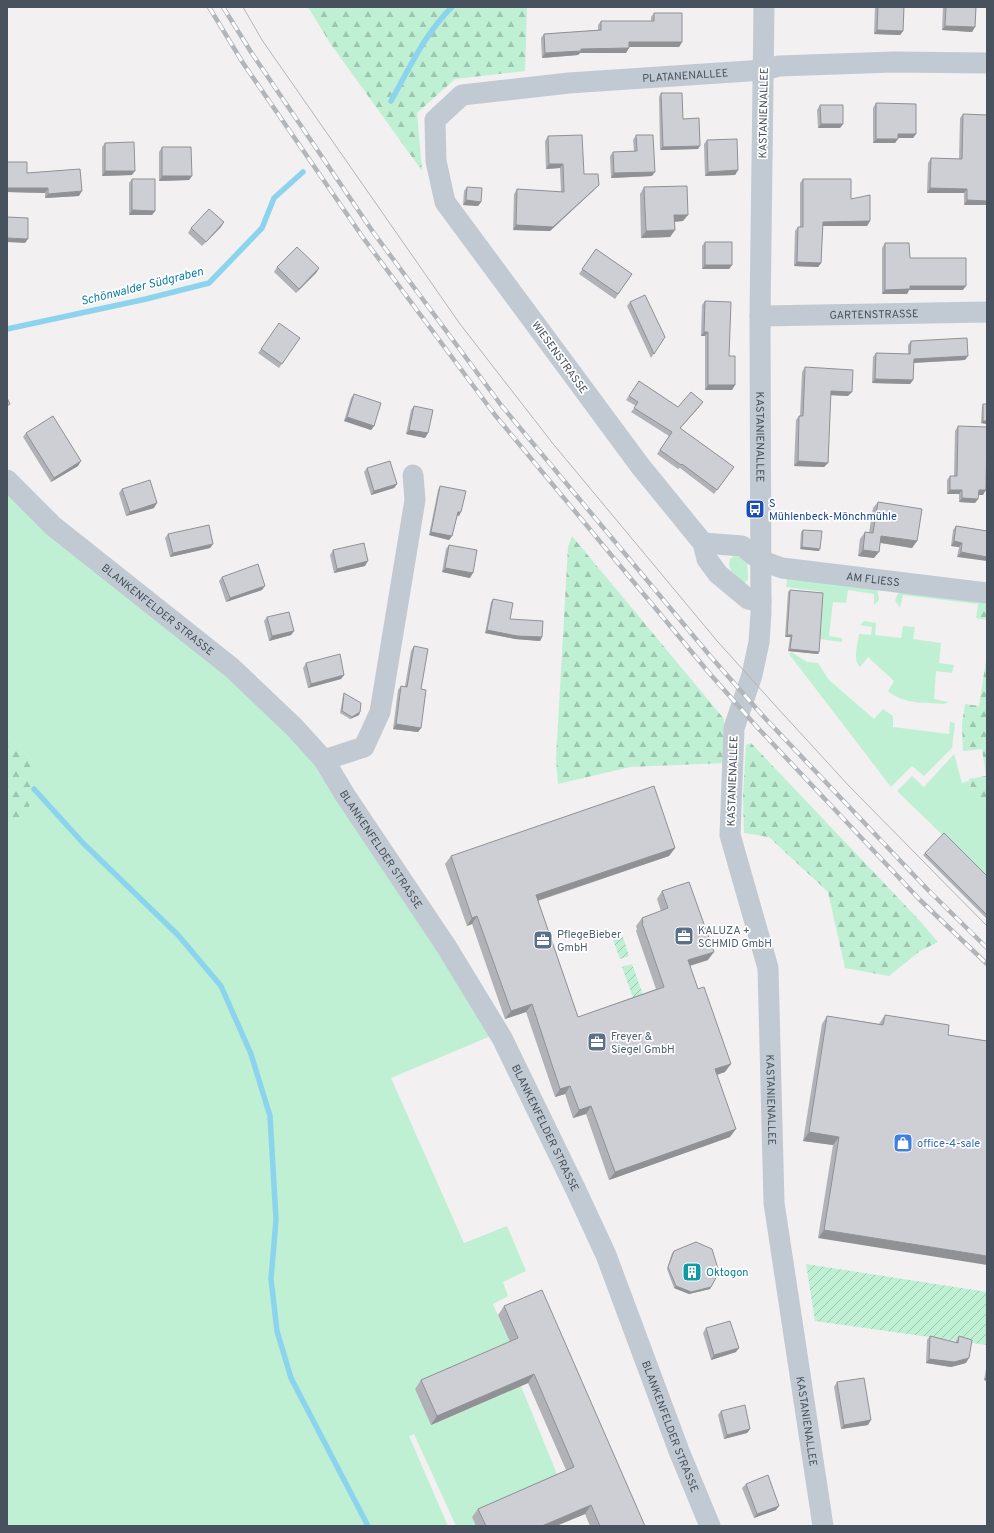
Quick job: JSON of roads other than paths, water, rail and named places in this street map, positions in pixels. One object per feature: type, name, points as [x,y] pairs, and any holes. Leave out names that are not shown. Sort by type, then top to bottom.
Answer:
[{"type":"street","name":"KASTANIENALLEE","points":[[764,7],[760,316],[761,601],[759,642],[752,675],[734,728],[730,834],[768,968],[774,1203],[823,1526]]},
{"type":"street","name":"PLATANENALLEE","points":[[436,161],[435,120],[462,95],[569,83],[764,70],[779,66],[894,62],[987,63]]},
{"type":"street","name":"WIESENSTRASSE","points":[[436,161],[445,202],[641,467],[703,542],[707,559],[718,574],[748,599],[761,601]]},
{"type":"street","name":"GARTENSTRASSE","points":[[760,316],[987,312]]},
{"type":"street","points":[[324,760],[364,747],[380,712],[415,500],[413,475]]},
{"type":"street","name":"BLANKENFELDER STRASSE","points":[[7,480],[53,526],[232,668],[294,727],[324,760],[345,795],[446,946],[502,1038],[606,1255],[678,1451],[710,1526]]},
{"type":"street","points":[[703,542],[742,546],[760,560]]},
{"type":"street","name":"AM FLIESS","points":[[760,560],[782,568],[987,593]]},
{"type":"waterway","name":"Schönwalder Südgraben","points":[[391,101],[426,40],[442,17],[452,7]]},
{"type":"waterway","name":"Schönwalder Südgraben","points":[[7,329],[146,299],[209,283],[262,228],[274,198],[303,172]]},
{"type":"waterway","points":[[34,789],[83,843],[178,935],[221,986],[251,1054],[270,1116],[276,1220],[271,1279],[277,1331],[291,1378],[368,1526]]},
{"type":"tram line","points":[[243,7],[262,40],[460,324],[554,445],[718,642],[849,786],[987,926]]},
{"type":"railway","points":[[209,7],[243,63],[364,239],[495,415],[710,674],[757,727],[920,900],[987,964]]},
{"type":"railway","points":[[223,7],[251,52],[373,232],[501,405],[711,657],[763,716],[928,890],[987,948]]},
{"type":"place","name":"S Mühlenbeck-Mönchmühle","points":[[755,509]]},
{"type":"place","name":"KALUZA + SCHMID GmbH","points":[[684,936]]},
{"type":"place","name":"PflegeBieber GmbH","points":[[543,940]]},
{"type":"place","name":"Freyer & Siegel GmbH","points":[[597,1042]]},
{"type":"place","name":"office-4-sale","points":[[903,1143]]},
{"type":"place","name":"Oktogon","points":[[692,1272]]}]
